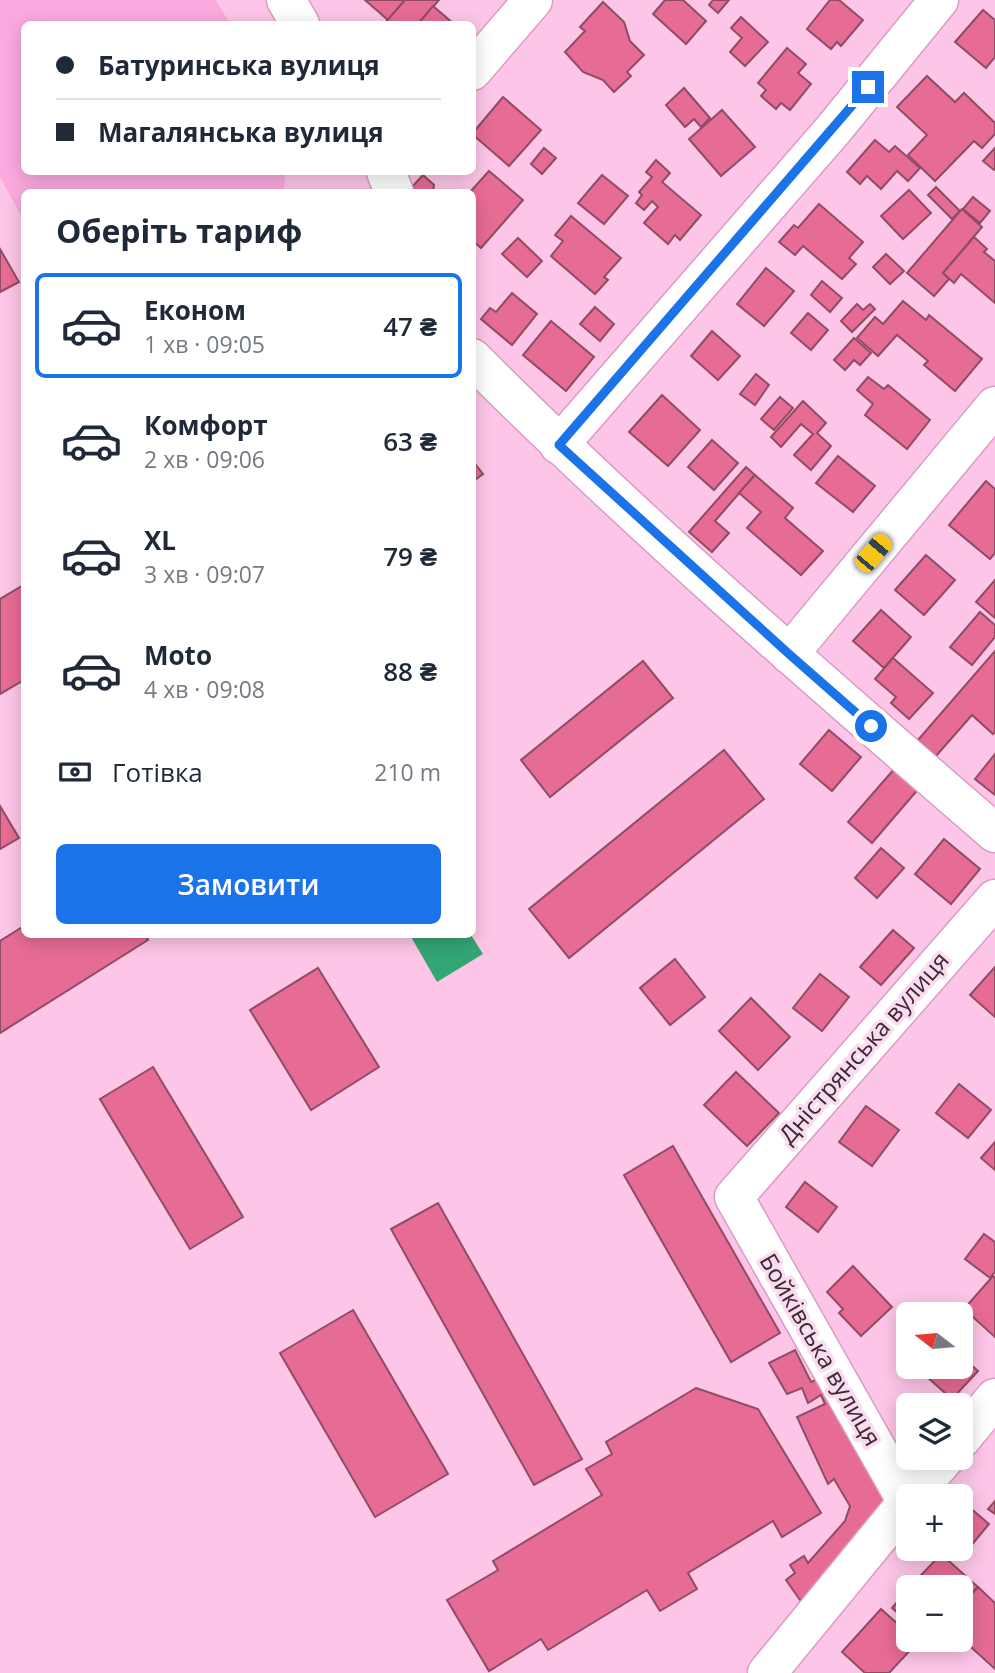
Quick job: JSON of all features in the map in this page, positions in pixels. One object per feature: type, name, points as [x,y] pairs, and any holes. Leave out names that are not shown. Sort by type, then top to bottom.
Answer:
[{"type":"street","points":[[286,0],[298,21]]},
{"type":"street","points":[[476,66],[533,0]]},
{"type":"street","points":[[559,445],[833,130],[939,0]]},
{"type":"street","points":[[476,362],[559,445],[789,654],[995,833]]},
{"type":"street","points":[[789,654],[995,406]]},
{"type":"street","name":"Дністрянська вулиця","points":[[734,1197],[995,899]]},
{"type":"street","name":"Бойківська вулиця","points":[[734,1197],[900,1484]]},
{"type":"street","points":[[973,1425],[995,1398]]},
{"type":"street","points":[[923,1484],[935,1470]]},
{"type":"street","points":[[767,1673],[896,1516]]},
{"type":"shaded area","points":[[0,0],[216,0],[228,21],[21,21],[21,175],[286,175],[283,189],[21,189],[21,216],[0,177]]},
{"type":"shaded area","points":[[412,938],[473,938],[483,954],[437,982]]},
{"type":"building","points":[[365,0],[405,0],[388,20]]},
{"type":"building","points":[[405,0],[439,0],[421,21],[387,21]]},
{"type":"building","points":[[665,0],[683,0],[706,21],[686,44],[653,14]]},
{"type":"building","points":[[713,0],[729,0],[718,13],[709,5]]},
{"type":"building","points":[[830,0],[839,0],[863,20],[841,46],[837,42],[831,49],[807,29]]},
{"type":"building","points":[[603,2],[624,22],[630,41],[644,55],[627,72],[631,76],[614,92],[603,80],[583,72],[565,52],[585,31],[580,27]]},
{"type":"building","points":[[433,6],[450,21],[420,21]]},
{"type":"building","points":[[983,10],[995,20],[995,57],[986,68],[955,42]]},
{"type":"building","points":[[741,17],[768,42],[745,66],[730,52],[742,38],[731,28]]},
{"type":"building","points":[[787,48],[806,64],[798,73],[811,84],[790,110],[781,103],[776,109],[761,96],[766,90],[758,83]]},
{"type":"building","points":[[927,76],[955,102],[964,93],[995,123],[995,134],[982,148],[974,141],[935,181],[908,155],[927,135],[897,107]]},
{"type":"building","points":[[684,88],[710,118],[701,127],[694,119],[685,127],[666,105]]},
{"type":"building","points":[[503,97],[541,130],[509,166],[476,137],[476,129]]},
{"type":"building","points":[[722,110],[755,147],[721,176],[689,139]]},
{"type":"building","points":[[875,140],[889,152],[895,146],[920,168],[908,181],[897,171],[881,189],[867,176],[860,184],[847,172]]},
{"type":"building","points":[[544,148],[556,158],[542,174],[531,164]]},
{"type":"building","points":[[995,148],[995,169],[994,170],[983,161]]},
{"type":"building","points":[[656,160],[670,173],[662,182],[701,215],[680,240],[675,235],[668,244],[644,223],[658,207],[652,201],[644,210],[636,203],[642,195],[639,192],[652,177],[646,172]]},
{"type":"building","points":[[489,171],[523,200],[481,248],[476,244],[476,189],[473,189]]},
{"type":"building","points":[[423,175],[434,185],[433,189],[411,188]]},
{"type":"building","points":[[602,175],[628,196],[604,224],[578,203]]},
{"type":"building","points":[[936,187],[960,211],[952,219],[928,195]]},
{"type":"building","points":[[909,190],[931,213],[903,239],[881,216]]},
{"type":"building","points":[[973,197],[990,211],[980,223],[963,209]]},
{"type":"building","points":[[819,204],[863,242],[849,258],[856,264],[842,279],[803,246],[795,255],[779,242],[794,225],[798,228]]},
{"type":"building","points":[[962,209],[982,227],[943,273],[949,279],[934,296],[907,273]]},
{"type":"building","points":[[571,216],[621,258],[604,277],[608,280],[595,294],[551,256],[563,241],[555,235]]},
{"type":"building","points":[[974,237],[987,249],[984,252],[995,261],[995,303],[961,274],[954,283],[943,273]]},
{"type":"building","points":[[518,238],[542,261],[527,277],[502,254]]},
{"type":"building","points":[[0,249],[19,282],[0,292]]},
{"type":"building","points":[[886,254],[904,271],[890,284],[873,267]]},
{"type":"building","points":[[766,268],[794,291],[764,326],[737,304]]},
{"type":"building","points":[[822,281],[842,298],[830,312],[811,295]]},
{"type":"building","points":[[512,293],[537,314],[512,345],[481,319],[490,308],[496,312]]},
{"type":"building","points":[[903,301],[926,320],[929,315],[982,359],[955,391],[924,365],[928,361],[897,335],[878,356],[857,338],[875,317],[883,324]]},
{"type":"building","points":[[857,304],[863,310],[870,304],[875,309],[852,332],[841,321]]},
{"type":"building","points":[[595,307],[614,324],[600,341],[580,324]]},
{"type":"building","points":[[808,313],[828,330],[811,350],[791,333]]},
{"type":"building","points":[[551,321],[594,357],[566,391],[523,355]]},
{"type":"building","points":[[712,331],[740,356],[718,380],[691,356]]},
{"type":"building","points":[[854,338],[871,353],[860,365],[854,360],[845,370],[834,360]]},
{"type":"building","points":[[756,374],[769,385],[755,405],[740,394]]},
{"type":"building","points":[[868,377],[884,389],[888,385],[930,420],[907,449],[865,415],[873,404],[857,390]]},
{"type":"building","points":[[662,395],[700,430],[668,466],[629,432]]},
{"type":"building","points":[[780,397],[793,408],[774,430],[761,419]]},
{"type":"building","points":[[803,401],[826,423],[817,433],[831,446],[811,470],[794,455],[813,434],[801,424],[781,447],[771,437]]},
{"type":"building","points":[[712,440],[738,463],[714,490],[688,467]]},
{"type":"building","points":[[838,456],[875,486],[853,512],[816,483]]},
{"type":"building","points":[[476,465],[483,474],[476,479]]},
{"type":"building","points":[[746,467],[755,475],[715,521],[729,533],[712,552],[689,532]]},
{"type":"building","points":[[755,475],[793,508],[785,518],[823,551],[801,575],[747,528],[761,512],[739,493]]},
{"type":"building","points":[[986,481],[995,489],[995,553],[990,559],[949,525]]},
{"type":"building","points":[[926,555],[955,580],[924,615],[895,590]]},
{"type":"building","points":[[995,580],[995,618],[976,602]]},
{"type":"building","points":[[21,587],[21,682],[0,694],[0,599]]},
{"type":"building","points":[[881,610],[911,637],[884,668],[853,641]]},
{"type":"building","points":[[980,612],[995,625],[995,637],[972,665],[950,647]]},
{"type":"building","points":[[995,651],[995,732],[993,734],[972,715],[936,756],[918,740]]},
{"type":"building","points":[[893,658],[933,693],[909,719],[891,703],[896,697],[875,679]]},
{"type":"building","points":[[643,661],[673,698],[550,797],[521,760]]},
{"type":"building","points":[[829,730],[861,757],[832,791],[800,764]]},
{"type":"building","points":[[724,750],[764,799],[569,958],[529,909]]},
{"type":"building","points":[[995,754],[995,795],[975,779]]},
{"type":"building","points":[[896,767],[920,787],[872,843],[848,822]]},
{"type":"building","points":[[0,806],[19,838],[0,849]]},
{"type":"building","points":[[944,839],[980,869],[951,904],[915,874]]},
{"type":"building","points":[[881,848],[904,868],[877,898],[855,878]]},
{"type":"building","points":[[21,928],[21,938],[148,940],[0,1033],[0,941]]},
{"type":"building","points":[[893,930],[914,948],[881,985],[860,967]]},
{"type":"building","points":[[675,959],[705,997],[670,1025],[640,988]]},
{"type":"building","points":[[995,967],[995,1017],[970,995]]},
{"type":"building","points":[[318,968],[379,1067],[311,1110],[250,1010]]},
{"type":"building","points":[[820,974],[849,997],[822,1031],[793,1008]]},
{"type":"building","points":[[751,998],[790,1037],[758,1070],[719,1031]]},
{"type":"building","points":[[153,1067],[243,1217],[190,1249],[100,1099]]},
{"type":"building","points":[[736,1072],[779,1113],[747,1146],[704,1105]]},
{"type":"building","points":[[959,1084],[991,1110],[968,1138],[936,1113]]},
{"type":"building","points":[[866,1106],[899,1130],[872,1166],[839,1142]]},
{"type":"building","points":[[995,1142],[995,1170],[981,1158]]},
{"type":"building","points":[[673,1146],[780,1333],[731,1362],[624,1175]]},
{"type":"building","points":[[805,1182],[837,1207],[818,1232],[786,1207]]},
{"type":"building","points":[[438,1203],[582,1459],[534,1485],[391,1229]]},
{"type":"building","points":[[984,1234],[995,1242],[995,1272],[990,1278],[965,1259]]},
{"type":"building","points":[[853,1266],[892,1307],[861,1336],[839,1313],[843,1309],[827,1292]]},
{"type":"building","points":[[993,1276],[995,1337],[973,1317],[973,1302],[970,1302]]},
{"type":"building","points":[[353,1310],[448,1474],[375,1517],[280,1353]]},
{"type":"building","points":[[795,1350],[811,1382],[820,1378],[889,1497],[823,1585],[800,1600],[786,1580],[795,1573],[790,1565],[804,1556],[808,1563],[845,1521],[850,1506],[834,1479],[828,1484],[797,1417],[825,1404],[821,1395],[808,1403],[802,1388],[787,1394],[769,1363]]},
{"type":"building","points":[[929,1379],[971,1379],[958,1393],[945,1393]]},
{"type":"building","points":[[696,1388],[758,1409],[821,1513],[782,1537],[773,1521],[688,1573],[697,1589],[660,1611],[647,1590],[548,1650],[541,1639],[489,1671],[447,1600],[498,1570],[493,1561],[602,1495],[586,1469],[612,1454],[606,1442]]},
{"type":"building","points":[[995,1501],[995,1514],[988,1509]]},
{"type":"building","points":[[973,1510],[989,1524],[973,1543]]},
{"type":"building","points":[[934,1561],[949,1561],[965,1575],[921,1575]]},
{"type":"building","points":[[978,1587],[995,1603],[995,1669],[973,1649],[973,1593]]},
{"type":"building","points":[[881,1609],[896,1622],[896,1652],[909,1652],[889,1673],[865,1673],[842,1652]]},
{"type":"route","points":[[868,87],[559,445],[871,726]]}]
